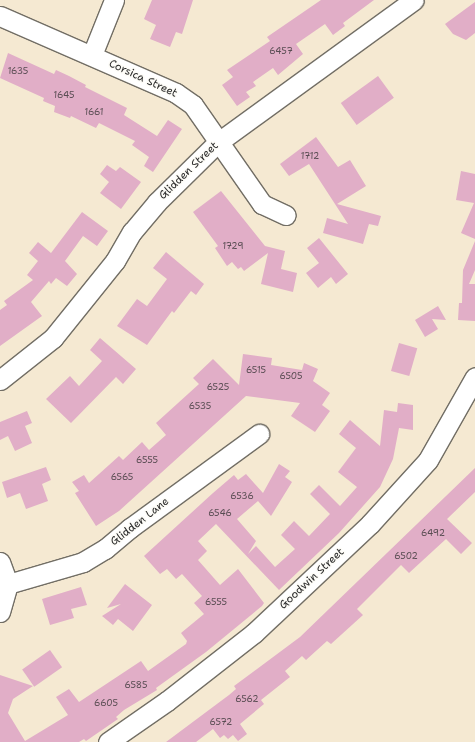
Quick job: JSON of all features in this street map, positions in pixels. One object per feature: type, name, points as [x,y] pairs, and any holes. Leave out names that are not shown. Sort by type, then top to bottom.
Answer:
[{"type":"street","points":[[92,55],[114,0]]},
{"type":"street","name":"Glidden Street","points":[[0,380],[53,338],[115,261],[132,232],[156,202],[217,143],[414,0]]},
{"type":"street","name":"Corsica Street","points":[[0,16],[176,93],[193,105],[217,143],[262,204],[286,215]]},
{"type":"street","name":"Goodwin Street","points":[[108,742],[167,701],[254,633],[370,524],[428,460],[475,377]]},
{"type":"street","name":"Glidden Lane","points":[[8,584],[83,562],[105,549],[130,528],[259,434]]},
{"type":"street","points":[[0,562],[8,584],[0,612]]},
{"type":"building","points":[[152,0],[193,0],[182,34],[176,32],[170,47],[150,39],[156,25],[144,19]]},
{"type":"building","points":[[321,0],[374,0],[343,23],[345,26],[333,35],[325,24],[296,44],[303,54],[278,75],[273,68],[253,82],[256,86],[246,92],[250,97],[237,106],[222,85],[233,77],[227,70],[270,41],[267,37]]},
{"type":"building","points":[[475,2],[475,33],[466,40],[453,34],[445,24]]},
{"type":"building","points":[[8,53],[54,74],[56,70],[86,85],[85,87],[127,108],[124,115],[157,136],[168,120],[182,129],[153,172],[144,166],[149,157],[132,145],[135,141],[99,123],[96,128],[71,116],[70,118],[54,112],[55,106],[43,101],[44,98],[0,78]]},
{"type":"building","points":[[378,76],[394,98],[357,125],[341,103]]},
{"type":"building","points":[[316,137],[338,167],[350,160],[366,186],[337,204],[381,216],[378,226],[369,224],[363,244],[323,233],[327,218],[348,224],[309,164],[289,176],[280,164]]},
{"type":"building","points":[[107,165],[116,171],[120,167],[141,182],[121,209],[100,193],[109,182],[100,174]]},
{"type":"building","points":[[461,171],[475,174],[475,239],[461,233],[474,203],[456,200]]},
{"type":"building","points":[[221,191],[265,246],[285,251],[281,269],[297,273],[293,292],[261,284],[268,253],[244,271],[241,267],[238,269],[232,262],[227,266],[215,248],[218,246],[193,212]]},
{"type":"building","points":[[82,212],[108,231],[97,246],[83,236],[65,261],[77,274],[67,286],[56,278],[51,284],[49,281],[31,302],[42,316],[0,346],[0,310],[7,305],[4,301],[33,280],[27,275],[38,261],[29,253],[38,242],[51,253]]},
{"type":"building","points":[[319,238],[348,274],[336,284],[331,277],[318,288],[306,273],[319,263],[307,248]]},
{"type":"building","points":[[475,241],[475,270],[469,284],[475,284],[475,321],[458,320],[459,303],[462,303],[463,270]]},
{"type":"building","points":[[166,252],[204,284],[196,295],[191,291],[174,313],[172,311],[147,345],[117,326],[137,299],[147,306],[167,279],[153,268]]},
{"type":"building","points":[[438,306],[446,320],[432,319],[438,329],[425,337],[415,320]]},
{"type":"building","points":[[100,338],[136,369],[123,384],[116,377],[71,423],[46,399],[70,376],[79,386],[102,361],[90,350]]},
{"type":"building","points":[[399,343],[417,348],[409,376],[391,371]]},
{"type":"building","points":[[243,354],[272,358],[271,365],[302,370],[304,363],[318,369],[313,381],[330,393],[322,405],[330,411],[315,432],[291,416],[300,403],[246,396],[119,511],[96,526],[75,493],[79,491],[72,482],[84,475],[89,483],[119,456],[123,460],[142,442],[149,450],[166,435],[156,423],[199,384],[193,378],[213,359],[239,385]]},
{"type":"building","points":[[398,403],[413,405],[413,430],[399,428],[393,459],[380,487],[339,533],[279,590],[216,524],[198,541],[207,551],[198,560],[220,585],[238,569],[264,603],[262,606],[206,652],[156,688],[157,690],[124,710],[116,717],[118,719],[86,741],[84,739],[79,742],[0,742],[0,675],[33,686],[13,699],[8,713],[25,741],[68,715],[56,697],[69,689],[79,702],[141,661],[148,671],[186,644],[187,641],[181,633],[204,614],[194,603],[202,596],[182,574],[176,579],[167,569],[160,574],[144,556],[234,475],[238,480],[246,474],[263,493],[279,464],[290,471],[285,477],[292,482],[271,516],[258,501],[237,519],[256,541],[248,554],[256,546],[275,567],[295,549],[281,535],[294,521],[309,536],[330,514],[310,494],[319,485],[340,506],[357,487],[338,472],[356,448],[339,434],[350,420],[380,446],[384,410],[397,412]]},
{"type":"building","points":[[27,411],[32,423],[25,426],[32,443],[15,451],[8,436],[0,440],[0,422]]},
{"type":"building","points":[[46,467],[51,480],[42,484],[48,501],[26,509],[20,493],[7,498],[2,482]]},
{"type":"building","points":[[475,468],[475,492],[447,519],[472,543],[461,554],[446,539],[409,573],[401,565],[357,609],[363,615],[331,644],[327,641],[306,660],[302,656],[285,671],[290,677],[261,700],[264,704],[240,724],[247,734],[238,741],[233,735],[228,739],[224,735],[220,738],[213,729],[196,742],[166,742],[229,695],[236,689],[234,686],[300,637]]},
{"type":"building","points":[[125,584],[152,605],[133,631],[118,619],[113,625],[102,616],[121,604],[107,608]]},
{"type":"building","points":[[81,587],[87,605],[71,609],[74,618],[50,625],[42,599]]},
{"type":"building","points":[[50,650],[62,667],[34,687],[22,670]]}]
